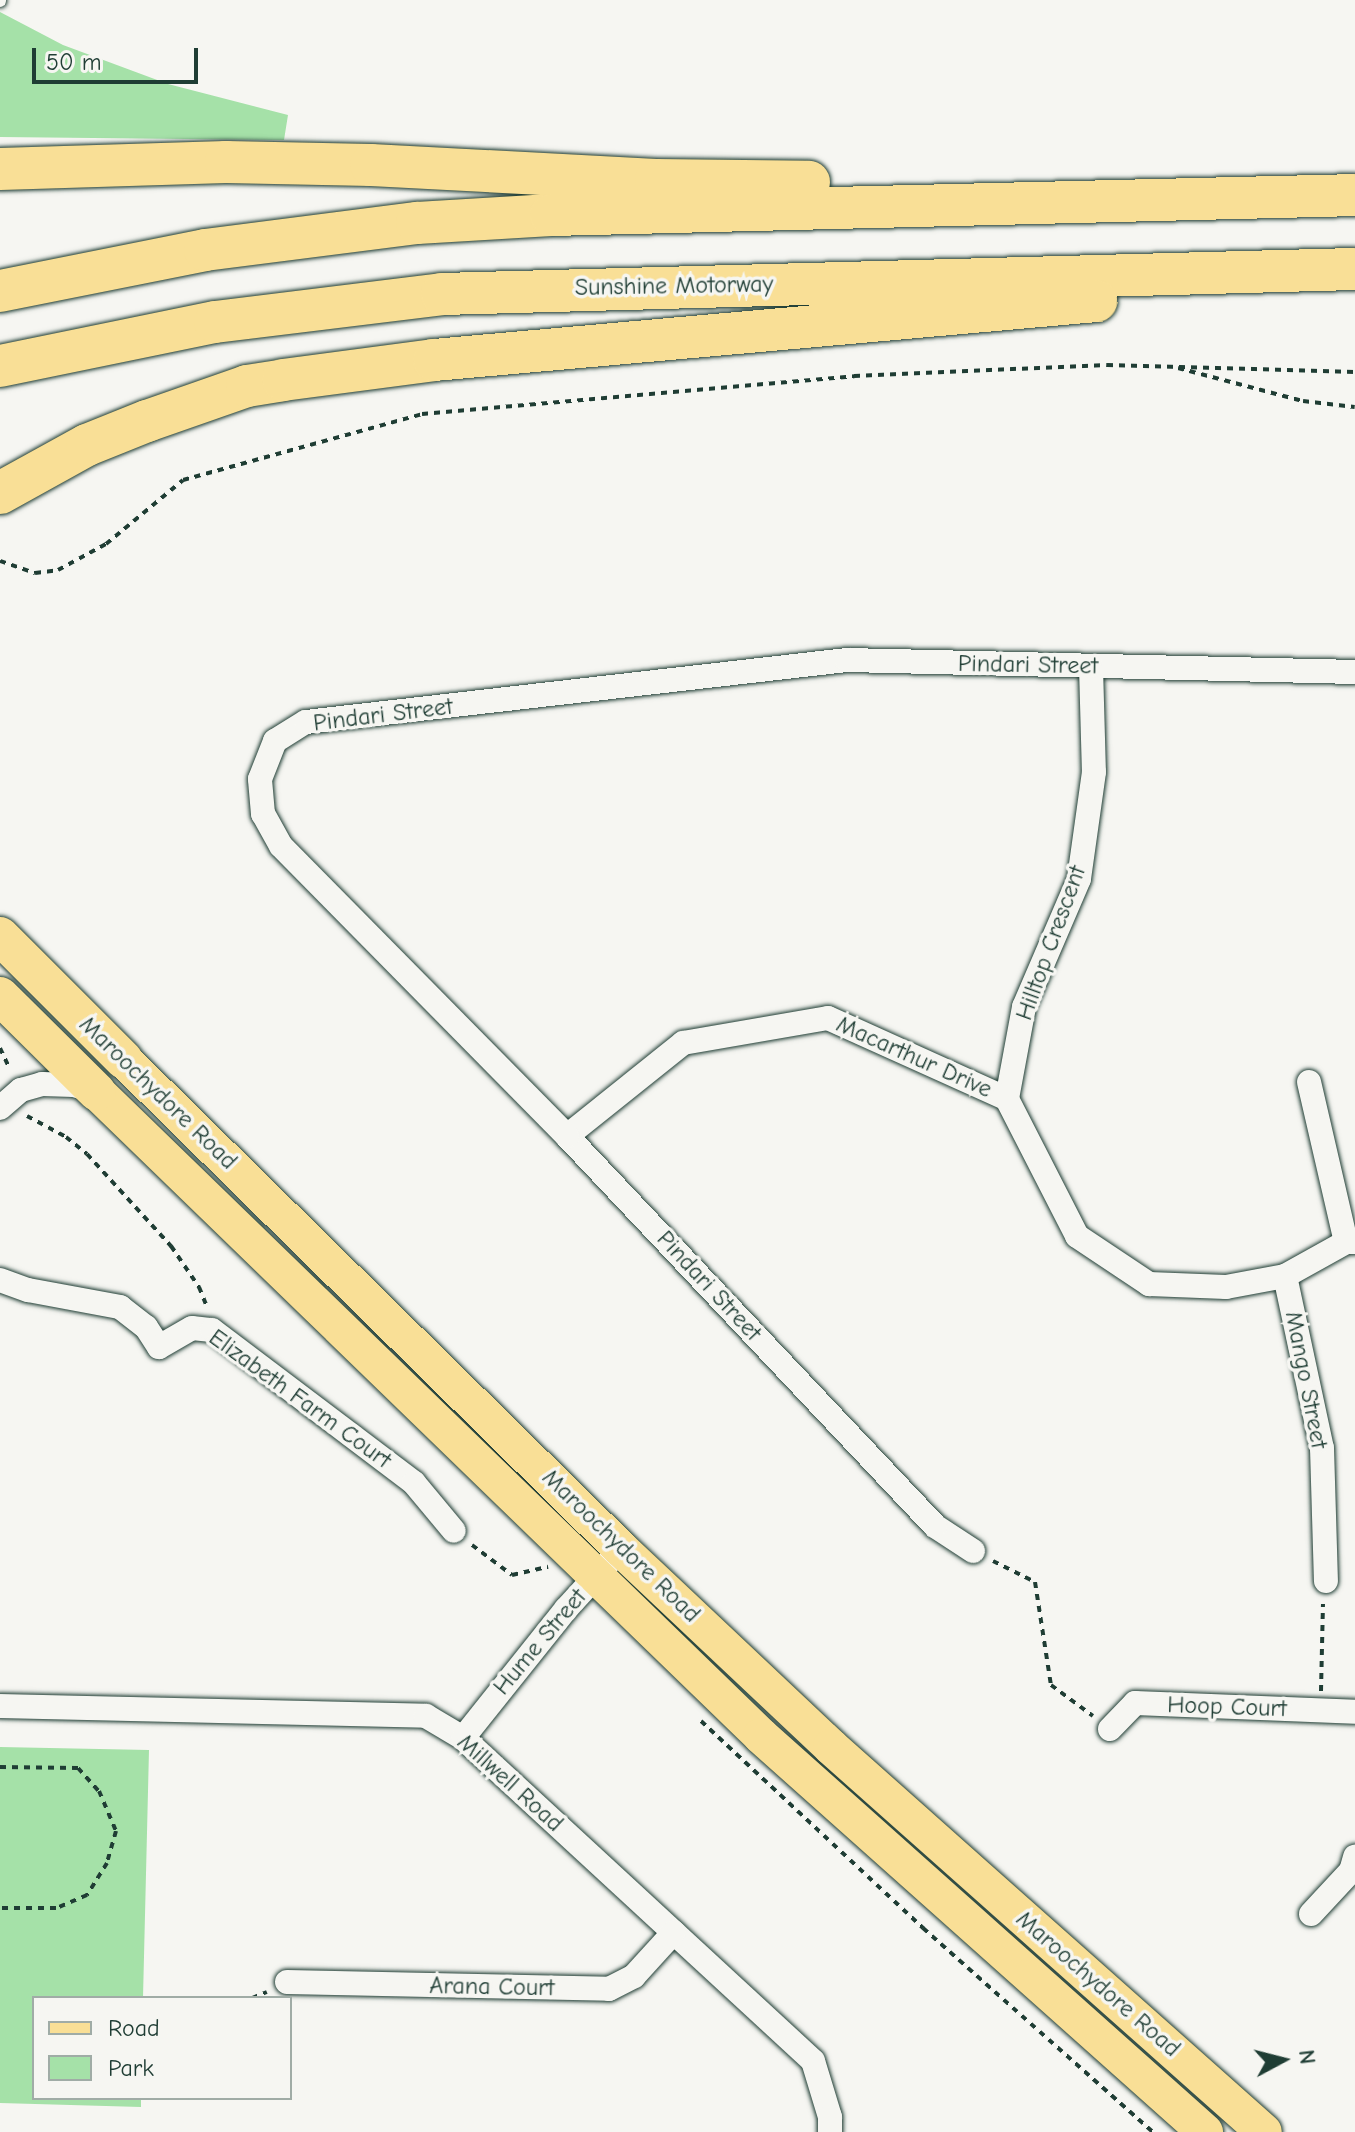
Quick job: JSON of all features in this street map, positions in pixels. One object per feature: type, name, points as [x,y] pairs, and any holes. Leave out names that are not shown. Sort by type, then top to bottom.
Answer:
[{"type":"highway","points":[[0,169],[226,162],[371,165],[656,180],[957,183],[1220,180],[1276,197]]},
{"type":"highway","points":[[0,291],[205,250],[417,223],[551,215],[1355,195]]},
{"type":"highway","name":"Sunshine Motorway","points":[[0,366],[215,322],[442,294],[1355,269]]},
{"type":"highway","points":[[0,493],[87,445],[247,386],[434,360],[1163,295],[1216,272]]},
{"type":"highway","name":"Maroochydore Road","points":[[0,936],[124,1060]]},
{"type":"highway","name":"Maroochydore Road","points":[[0,996],[97,1092]]},
{"type":"main road","name":"Maroochydore Road","points":[[124,1060],[621,1549],[831,1747],[1264,2132]]},
{"type":"main road","name":"Maroochydore Road","points":[[97,1092],[821,1791],[1205,2132]]},
{"type":"street","name":"Pindari Street","points":[[973,1551],[935,1526],[567,1136],[281,846],[263,814],[260,779],[275,741],[306,722],[847,660],[1355,672]]},
{"type":"street","name":"Hilltop Crescent","points":[[1007,1099],[1024,1007],[1079,879],[1094,772],[1091,667]]},
{"type":"street","name":"Macarthur Drive","points":[[567,1136],[683,1043],[828,1018],[1007,1099]]},
{"type":"street","points":[[1007,1099],[1077,1236],[1149,1284],[1226,1287],[1285,1276],[1350,1242],[1309,1082]]},
{"type":"street","points":[[7,1094],[42,1084],[74,1085],[97,1092]]},
{"type":"street","name":"Mango Street","points":[[1285,1276],[1322,1448],[1326,1581]]},
{"type":"street","name":"Elizabeth Farm Court","points":[[0,1280],[28,1290],[120,1307],[146,1327],[159,1347],[192,1328],[207,1328],[218,1334],[414,1483],[454,1531]]},
{"type":"street","name":"Hume Street","points":[[463,1738],[621,1549]]},
{"type":"street","name":"Hoop Court","points":[[1110,1729],[1135,1703],[1355,1712]]},
{"type":"street","name":"Millwell Road","points":[[0,1706],[426,1716],[463,1738],[813,2061],[830,2117],[830,2132]]},
{"type":"street","points":[[1311,1914],[1351,1871],[1355,1857]]},
{"type":"street","name":"Arana Court","points":[[287,1982],[609,1989],[634,1976],[674,1932]]},
{"type":"path","points":[[1173,366],[1303,401],[1355,407]]},
{"type":"path","points":[[0,561],[35,573],[58,570],[106,544],[183,480],[422,414],[854,376],[1173,366],[1355,372]]},
{"type":"path","points":[[0,1048],[10,1063],[7,1094],[33,1121],[77,1144],[171,1246],[199,1287],[218,1334]]},
{"type":"path","points":[[454,1531],[512,1575],[547,1567]]},
{"type":"path","points":[[973,1551],[1035,1582],[1051,1685],[1110,1729]]},
{"type":"path","points":[[1321,1710],[1322,1616],[1326,1581]]},
{"type":"path","points":[[691,1712],[923,1928],[1153,2132]]},
{"type":"path","points":[[0,1767],[78,1768],[99,1791],[116,1831],[107,1863],[87,1895],[56,1908],[0,1908]]},
{"type":"green space","points":[[0,12],[63,45],[168,84],[288,115],[284,140],[0,137]]},
{"type":"green space","points":[[0,1747],[149,1750],[143,1996],[32,1996],[32,2100],[141,2100],[141,2107],[0,2103]]}]
